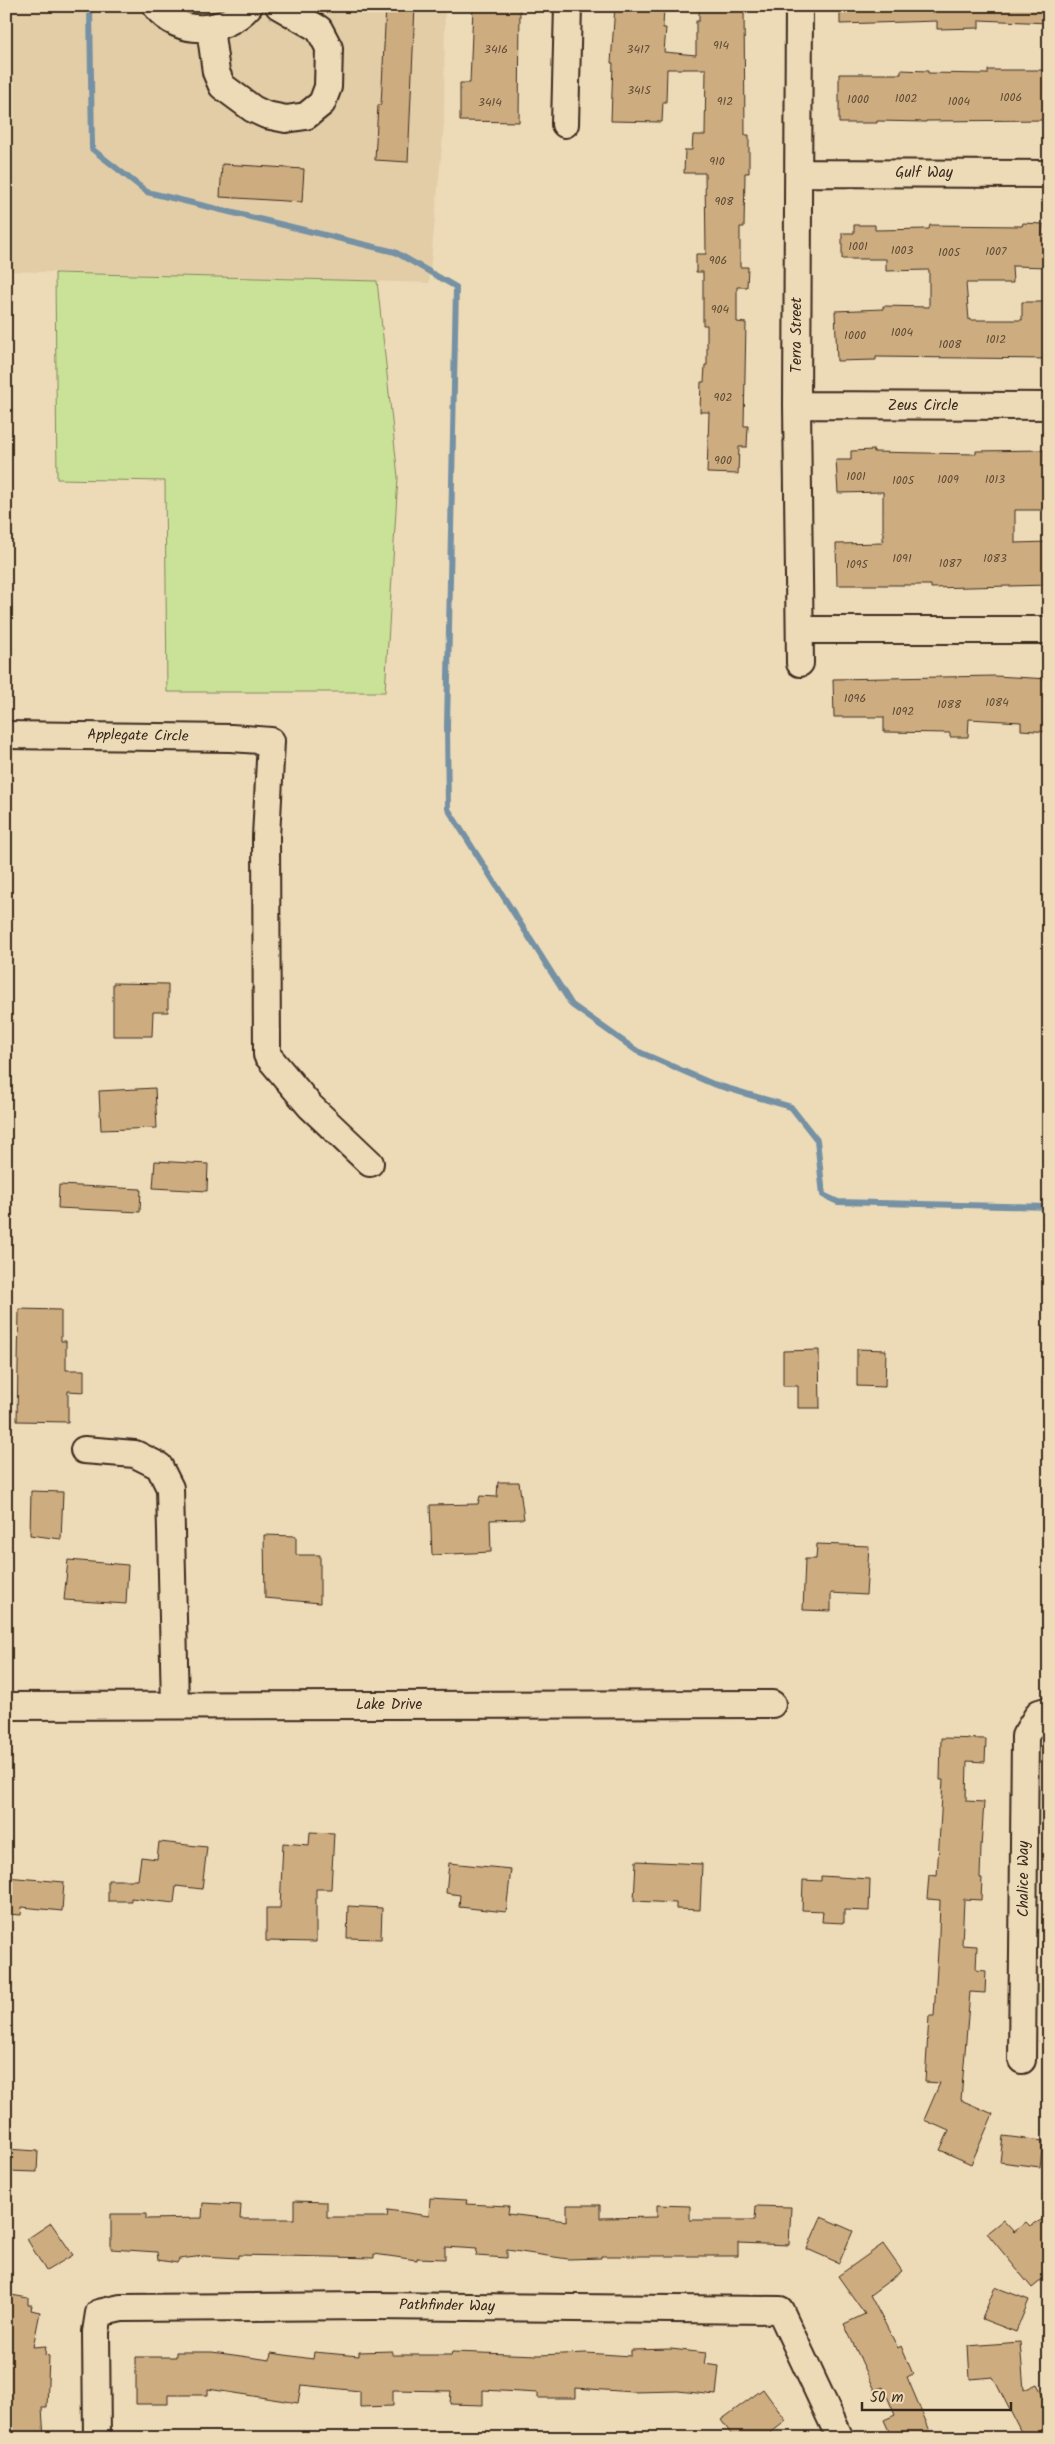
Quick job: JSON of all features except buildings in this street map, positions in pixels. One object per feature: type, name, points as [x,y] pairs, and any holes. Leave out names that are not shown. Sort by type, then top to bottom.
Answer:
[{"type":"street","points":[[156,6],[164,17],[182,27],[210,28],[229,22],[249,6]]},
{"type":"street","points":[[210,28],[216,72],[222,86],[253,109],[266,115],[286,119],[306,116],[322,102],[328,87],[329,48],[319,29],[279,6]]},
{"type":"street","points":[[565,124],[568,6]]},
{"type":"street","name":"Terra Street","points":[[799,6],[797,405],[802,630],[800,663]]},
{"type":"street","name":"Gulf Way","points":[[799,173],[1049,174]]},
{"type":"street","name":"Zeus Circle","points":[[797,405],[1049,406]]},
{"type":"street","points":[[802,630],[1049,630]]},
{"type":"street","name":"Applegate Circle","points":[[6,735],[231,738],[270,742],[266,846],[267,1055],[310,1106],[370,1163]]},
{"type":"street","points":[[84,1450],[135,1454],[158,1466],[170,1488],[175,1706]]},
{"type":"street","name":"Lake Drive","points":[[6,1706],[772,1704]]},
{"type":"street","name":"Chalice Way","points":[[1022,2060],[1025,1736],[1039,1713],[1049,1710]]},
{"type":"street","name":"Pathfinder Way","points":[[97,2438],[96,2332],[99,2313],[121,2308],[374,2306],[780,2310],[840,2438]]},
{"type":"shaded area","points":[[6,6],[445,6],[444,125],[429,283],[6,271]]},
{"type":"green space","points":[[55,273],[377,281],[398,477],[385,692],[167,692],[165,481],[57,479]]},
{"type":"waterway","points":[[90,6],[92,149],[147,192],[395,252],[456,287],[447,726],[448,809],[572,1005],[637,1051],[713,1084],[791,1107],[817,1140],[823,1195],[838,1202],[1049,1207]]}]
